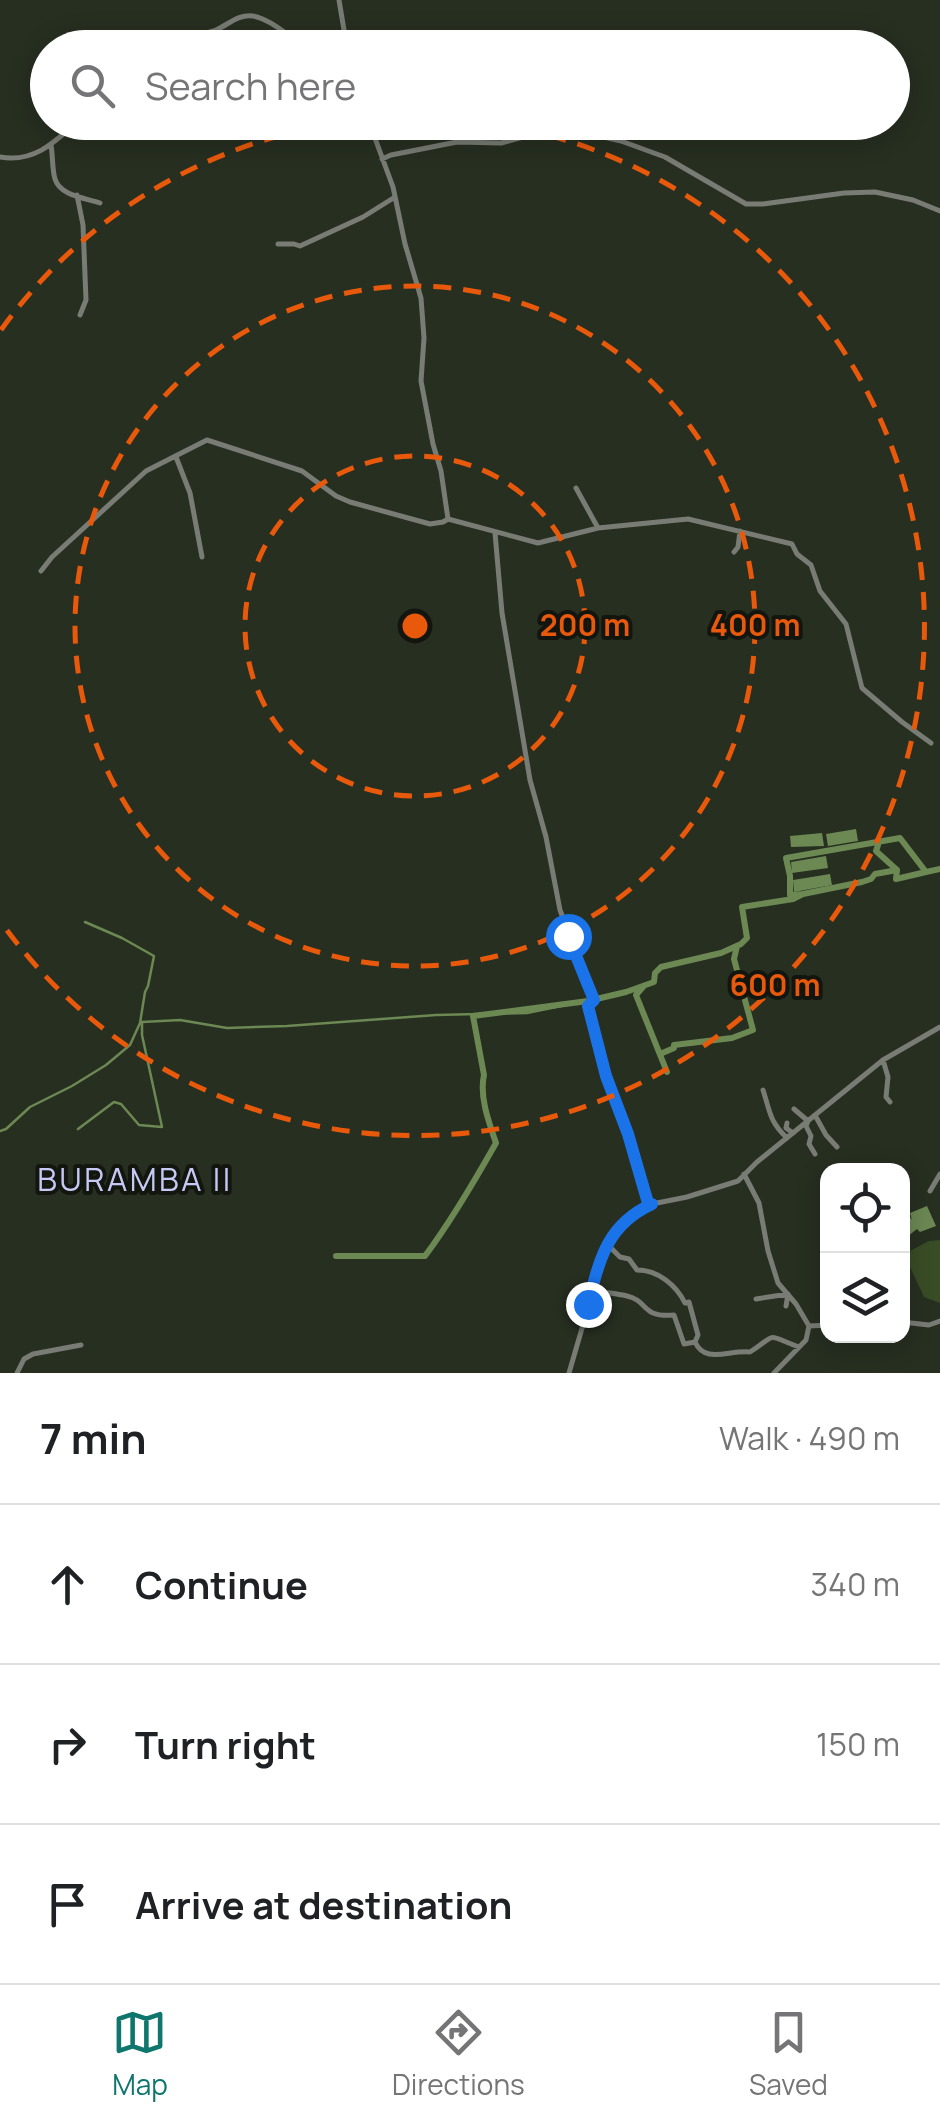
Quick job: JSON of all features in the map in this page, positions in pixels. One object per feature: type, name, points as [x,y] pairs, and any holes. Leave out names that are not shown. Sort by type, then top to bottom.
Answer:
[{"type":"street","points":[[339,0],[345,30]]},
{"type":"street","points":[[216,30],[248,16],[282,30]]},
{"type":"street","points":[[0,157],[20,159],[56,140]]},
{"type":"street","points":[[375,140],[395,197],[421,298],[421,381],[448,519]]},
{"type":"street","points":[[382,159],[457,142],[512,140]]},
{"type":"street","points":[[613,140],[665,158],[746,204],[874,192],[940,210]]},
{"type":"street","points":[[51,144],[58,186],[100,203]]},
{"type":"street","points":[[77,196],[83,225],[86,289],[80,315]]},
{"type":"street","points":[[278,244],[300,246],[395,197]]},
{"type":"street","points":[[40,571],[146,471],[211,440],[302,471],[350,502],[430,524],[448,519],[538,542],[598,528],[688,519],[792,544],[796,554],[811,565],[820,591],[846,624],[862,688],[931,743]]},
{"type":"street","points":[[176,457],[190,493],[202,557]]},
{"type":"street","points":[[576,488],[598,528]]},
{"type":"street","points":[[734,552],[740,531]]},
{"type":"street","points":[[495,533],[502,614],[522,735],[560,910],[594,1000],[588,1006],[606,1076],[648,1203],[652,1204]]},
{"type":"street","points":[[569,1373],[607,1244],[624,1220],[652,1204],[738,1180],[884,1060],[940,1028]]},
{"type":"street","points":[[884,1060],[888,1077],[886,1096],[890,1102]]},
{"type":"street","points":[[764,1090],[774,1126],[790,1136]]},
{"type":"street","points":[[794,1110],[808,1121]]},
{"type":"street","points":[[816,1116],[837,1147]]},
{"type":"street","points":[[808,1121],[809,1144],[815,1154]]},
{"type":"street","points":[[787,1123],[790,1136]]},
{"type":"street","points":[[744,1174],[758,1204],[778,1283],[809,1326],[806,1340],[774,1373]]},
{"type":"street","points":[[930,1191],[940,1174]]},
{"type":"street","points":[[607,1244],[620,1258],[629,1258],[637,1270],[649,1270],[662,1278],[679,1292],[685,1303],[689,1302],[697,1326],[697,1349],[711,1356],[750,1352],[766,1337],[774,1336],[799,1347]]},
{"type":"street","points":[[592,1289],[632,1296],[648,1312],[674,1315],[684,1344],[695,1342]]},
{"type":"street","points":[[756,1299],[788,1294]]},
{"type":"street","points":[[786,1306],[788,1294]]},
{"type":"street","points":[[910,1323],[929,1325],[940,1320]]},
{"type":"street","points":[[809,1326],[820,1325]]},
{"type":"street","points":[[17,1373],[24,1359],[32,1354],[81,1345]]},
{"type":"shaded area","points":[[856,829],[858,841],[828,846],[826,834]]},
{"type":"shaded area","points":[[822,833],[824,846],[791,847],[790,836]]},
{"type":"shaded area","points":[[826,856],[828,868],[792,873],[791,862]]},
{"type":"shaded area","points":[[830,874],[832,885],[794,892],[793,880]]},
{"type":"shaded area","points":[[927,1206],[936,1226],[920,1232],[917,1229],[910,1234],[910,1213]]},
{"type":"shaded area","points":[[940,1240],[940,1303],[924,1297],[910,1267],[910,1251]]},
{"type":"waterway","points":[[336,1256],[425,1256],[488,1158],[496,1143],[484,1100],[484,1075],[473,1016],[588,1001],[626,992],[654,982],[661,967],[721,953],[741,944],[747,938],[742,907],[803,894],[790,895],[786,858],[900,838],[926,872],[940,869]]},
{"type":"waterway","points":[[878,845],[876,851],[897,870],[896,879],[926,872]]},
{"type":"waterway","points":[[803,894],[897,870]]},
{"type":"waterway","points":[[0,1131],[30,1107],[106,1065],[130,1045],[140,1023],[154,956],[85,922]]},
{"type":"waterway","points":[[660,1054],[674,1045],[732,1038],[753,1030],[734,959],[737,946]]},
{"type":"waterway","points":[[643,987],[636,995],[667,1072]]},
{"type":"waterway","points":[[78,1129],[114,1102],[121,1104],[139,1125],[162,1127],[142,1022],[180,1020],[227,1028],[287,1026],[527,1013],[576,1003]]},
{"type":"district","name":"BURAMBA II","points":[[135,1179]]},
{"type":"route","points":[[568,936],[594,1000],[588,1006],[606,1076],[648,1203],[652,1204],[635,1212],[614,1231],[588,1304]]}]
